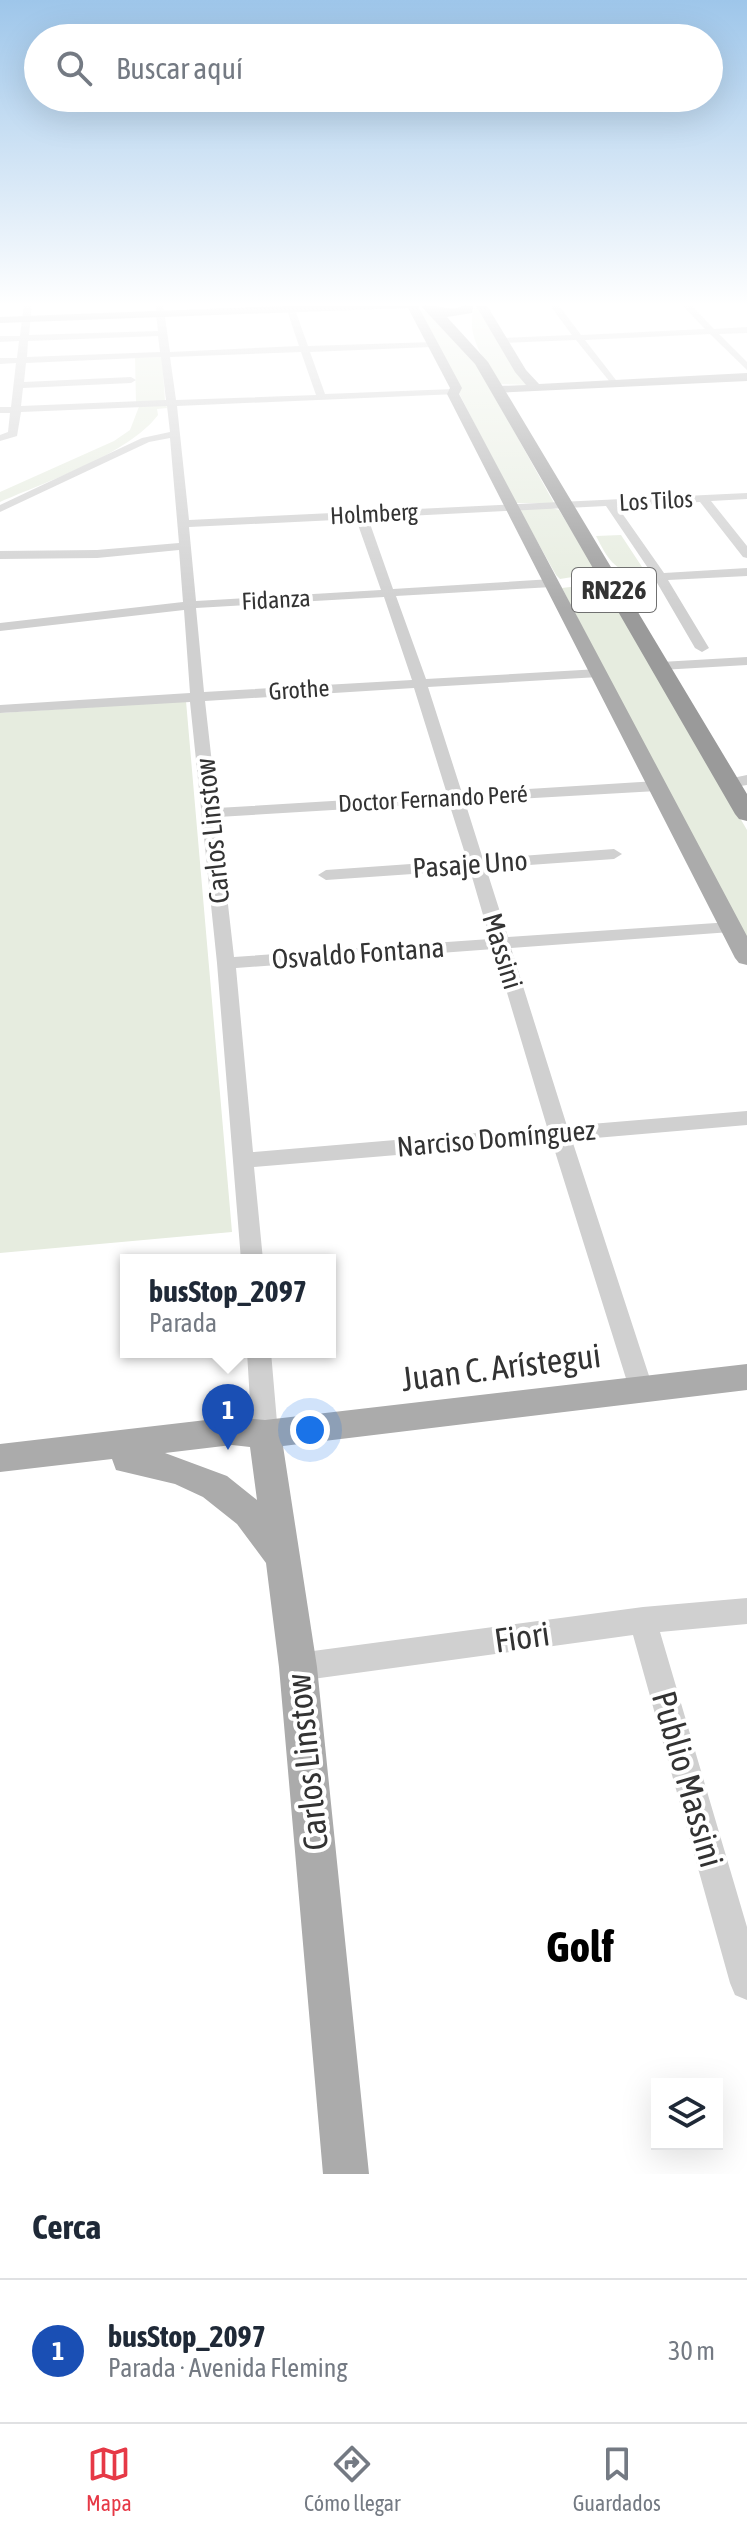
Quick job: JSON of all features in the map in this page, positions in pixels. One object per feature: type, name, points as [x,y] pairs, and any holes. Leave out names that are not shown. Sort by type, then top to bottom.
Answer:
[{"type":"highway","name":"RN226","points":[[507,405],[608,580],[738,782],[747,814]]},
{"type":"main road","points":[[461,405],[747,958]]},
{"type":"main road","name":"Juan C. Arístegui","points":[[265,1434],[747,1377]]},
{"type":"main road","points":[[0,1458],[232,1431],[265,1434]]},
{"type":"main road","points":[[0,1475],[228,1450],[265,1434]]},
{"type":"main road","name":"Carlos Linstow","points":[[265,1434],[298,1667],[346,2174]]},
{"type":"main road","points":[[128,1460],[173,1468],[216,1486],[248,1512],[283,1561]]},
{"type":"street","points":[[5,437],[15,405]]},
{"type":"street","points":[[0,410],[84,405]]},
{"type":"street","name":"Carlos Linstow","points":[[170,405],[184,524],[197,697],[226,963],[252,1254]]},
{"type":"street","points":[[0,509],[146,440],[174,434]]},
{"type":"street","name":"Los Tilos","points":[[565,505],[747,496]]},
{"type":"street","points":[[703,498],[747,554]]},
{"type":"street","points":[[609,503],[660,577],[702,648]]},
{"type":"street","name":"Holmberg","points":[[184,524],[565,505]]},
{"type":"street","name":"Massini","points":[[361,515],[420,683],[557,1132],[641,1388]]},
{"type":"street","points":[[0,555],[97,554],[186,546]]},
{"type":"street","points":[[608,580],[747,572]]},
{"type":"street","name":"Fidanza","points":[[0,627],[190,605],[552,583]]},
{"type":"street","points":[[661,666],[747,661]]},
{"type":"street","name":"Grothe","points":[[0,709],[599,673]]},
{"type":"street","name":"Doctor Fernando Peré","points":[[210,813],[657,786]]},
{"type":"street","name":"Pasaje Uno","points":[[326,875],[614,854]]},
{"type":"street","name":"Osvaldo Fontana","points":[[226,963],[731,927]]},
{"type":"street","name":"Narciso Domínguez","points":[[245,1160],[747,1118]]},
{"type":"street","name":"Carlos Linstow","points":[[259,1358],[265,1434]]},
{"type":"street","name":"Fiori","points":[[298,1667],[643,1620],[747,1611]]},
{"type":"street","name":"Publio Massini","points":[[643,1620],[747,1983]]},
{"type":"shaded area","points":[[139,405],[166,405],[167,408],[157,409],[158,415],[145,429],[107,454],[0,502],[0,492],[114,441],[130,430]]},
{"type":"shaded area","points":[[465,405],[500,405],[554,503],[514,503]]},
{"type":"shaded area","points":[[548,507],[559,510],[595,569],[591,574],[560,579],[556,575],[519,509]]},
{"type":"shaded area","points":[[621,535],[644,570],[641,573],[625,571],[613,563],[596,536]]},
{"type":"shaded area","points":[[603,583],[747,830],[747,942],[562,588]]},
{"type":"shaded area","points":[[186,701],[232,1232],[0,1253],[0,713]]},
{"type":"place","name":"busStop_2097","points":[[228,1450]]},
{"type":"district","name":"Golf","points":[[580,1947]]}]
